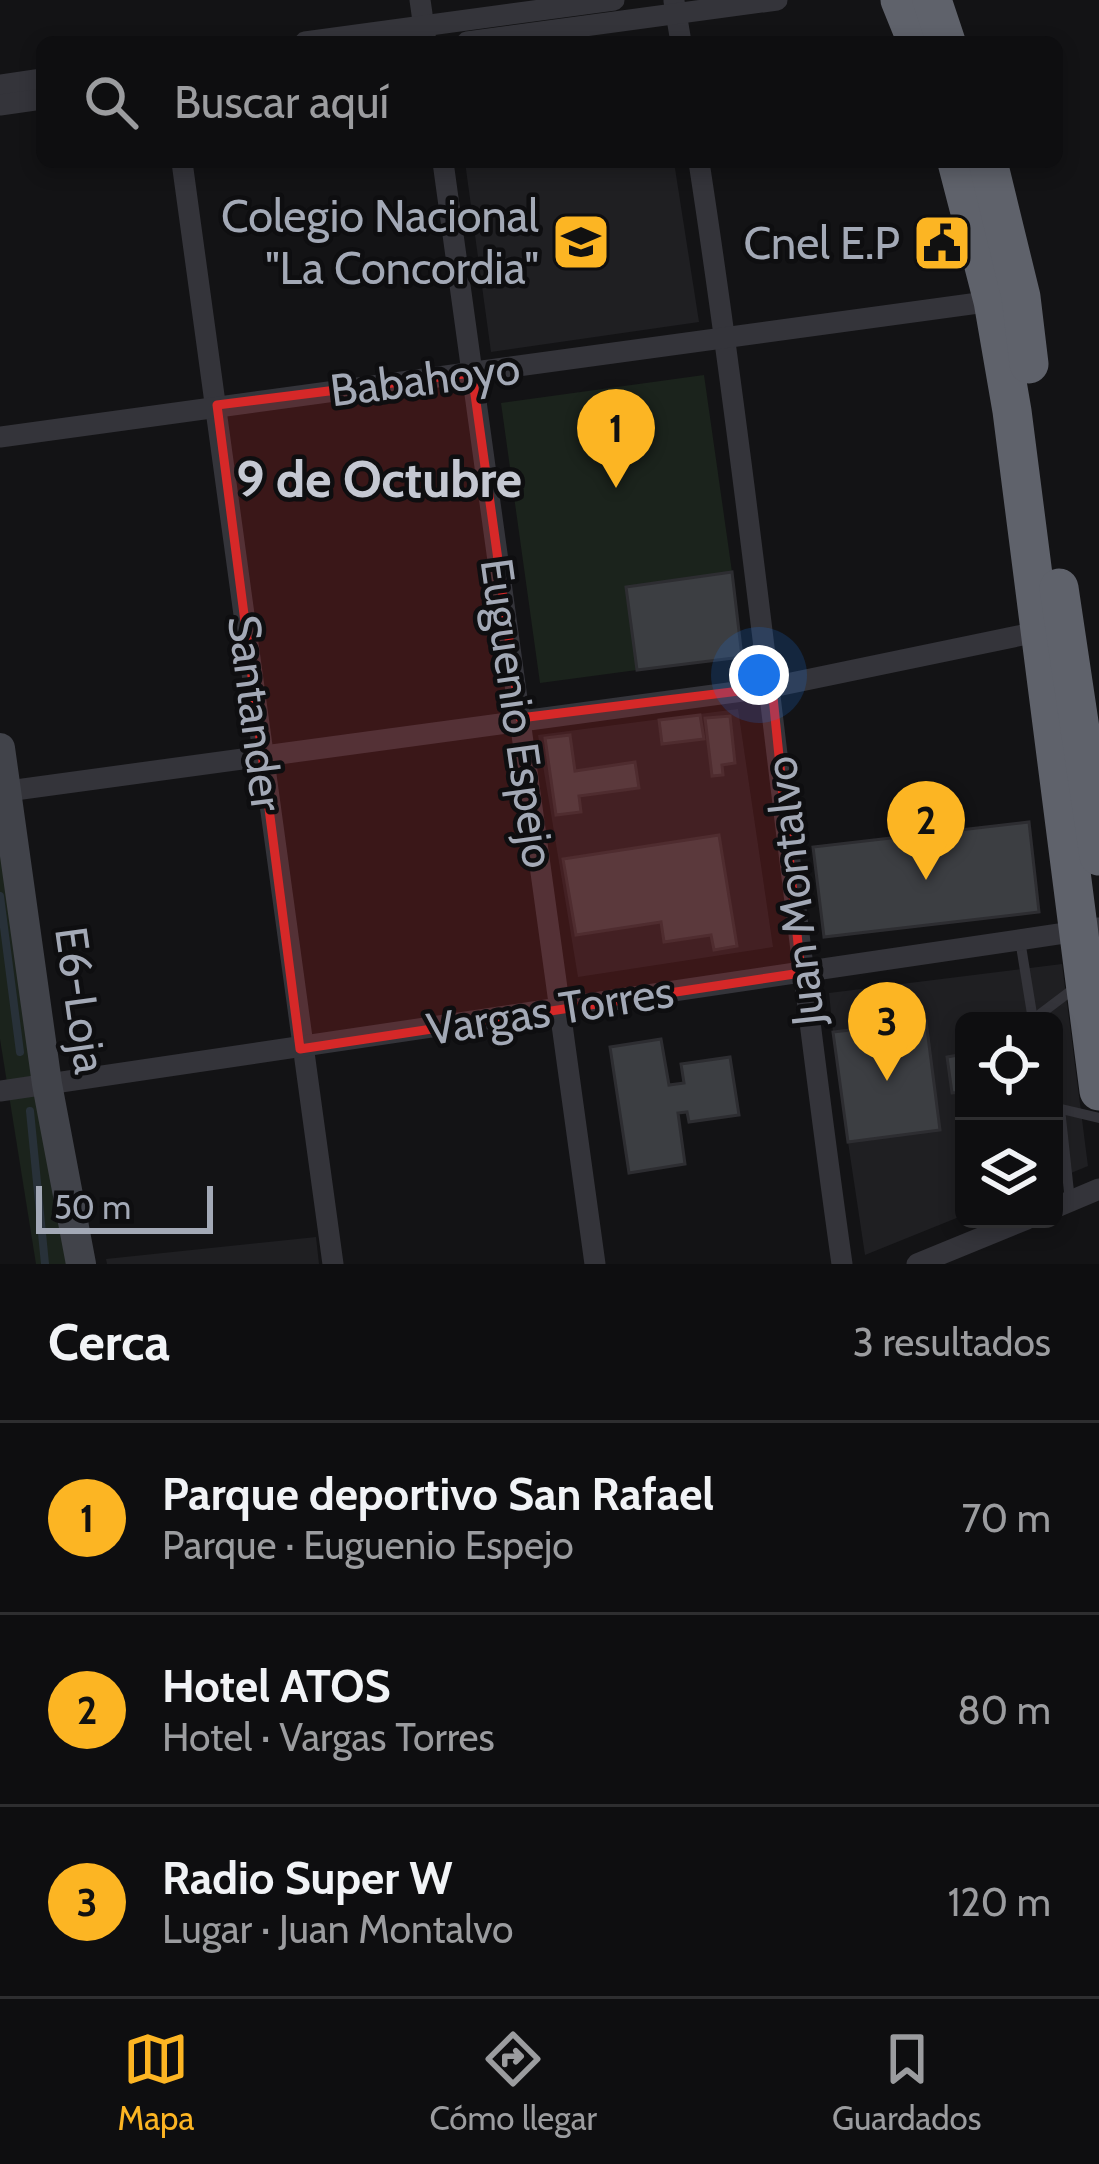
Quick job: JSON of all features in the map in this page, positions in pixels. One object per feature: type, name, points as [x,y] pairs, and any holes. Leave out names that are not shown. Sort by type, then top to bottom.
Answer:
[{"type":"highway","points":[[900,0],[914,36]]},
{"type":"highway","points":[[932,0],[944,36]]},
{"type":"highway","points":[[959,168],[993,301],[1012,411],[1037,632],[1088,930],[1084,982],[1099,1091]]},
{"type":"highway","points":[[989,168],[1021,297],[1099,856]]},
{"type":"main road","name":"E6-Loja","points":[[0,748],[3,805],[81,1264]]},
{"type":"street","points":[[420,0],[425,34]]},
{"type":"street","points":[[395,36],[614,0]]},
{"type":"street","points":[[503,36],[675,7],[777,0]]},
{"type":"street","points":[[0,85],[36,80]]},
{"type":"street","points":[[0,105],[36,101]]},
{"type":"street","name":"Santander","points":[[183,168],[333,1264]]},
{"type":"street","name":"Euguenio Espejo","points":[[443,168],[595,1264]]},
{"type":"street","name":"Juan Montalvo","points":[[700,168],[772,687],[801,973],[842,1264]]},
{"type":"street","name":"Babahoyo","points":[[0,437],[993,301]]},
{"type":"street","points":[[3,805],[260,753],[772,687],[1037,632]]},
{"type":"street","name":"Vargas Torres","points":[[0,1091],[1088,930]]},
{"type":"street","points":[[1063,1204],[1099,1189]]},
{"type":"street","points":[[917,1264],[1005,1228]]},
{"type":"lane","points":[[1020,940],[1031,1012]]},
{"type":"lane","points":[[1043,1012],[1084,982]]},
{"type":"lane","points":[[1063,1109],[1099,1118]]},
{"type":"highlighted area","points":[[472,373],[520,718],[772,687],[801,973],[300,1049],[217,405]]},
{"type":"shaded area","name":"Colegio Nacional \"La Concordia\"","points":[[466,168],[675,168],[699,322],[491,352]]},
{"type":"shaded area","points":[[704,375],[732,572],[626,587],[637,670],[540,683],[501,403]]},
{"type":"shaded area","points":[[738,709],[773,947],[578,977],[538,735]]},
{"type":"shaded area","points":[[0,760],[73,1264],[36,1264],[0,1039]]},
{"type":"shaded area","points":[[1062,964],[1088,1166],[1063,1176],[1063,1012],[955,1012],[955,1219],[865,1255],[848,1142],[940,1130],[926,1021],[833,1032],[829,993]]},
{"type":"shaded area","points":[[316,1237],[319,1264],[107,1264],[106,1259]]},
{"type":"building","points":[[732,572],[742,657],[637,670],[626,587]]},
{"type":"building","points":[[700,715],[704,739],[662,744],[659,720]]},
{"type":"building","points":[[730,716],[735,763],[722,765],[723,775],[712,776],[705,718]]},
{"type":"building","points":[[570,735],[575,771],[635,762],[639,788],[579,796],[581,812],[556,815],[545,738]]},
{"type":"building","points":[[1029,822],[1039,912],[824,937],[813,847]]},
{"type":"building","points":[[719,835],[737,946],[714,950],[711,935],[664,942],[661,922],[576,935],[563,859]]},
{"type":"building","points":[[926,1021],[940,1130],[848,1142],[833,1032]]},
{"type":"building","points":[[661,1039],[669,1085],[684,1083],[681,1064],[730,1057],[739,1115],[689,1122],[687,1112],[678,1113],[685,1164],[629,1173],[610,1047]]},
{"type":"building","points":[[955,1056],[955,1093],[952,1093],[947,1057]]},
{"type":"waterway","points":[[0,896],[20,1052]]},
{"type":"waterway","points":[[30,1111],[45,1264]]},
{"type":"place","name":"Colegio Nacional \"La Concordia\"","points":[[581,242]]},
{"type":"place","name":"Cnel E.P","points":[[942,243]]},
{"type":"place","name":"Parque deportivo San Rafael","points":[[616,488]]},
{"type":"place","name":"Hotel ATOS","points":[[926,880]]},
{"type":"place","name":"Radio Super W","points":[[887,1081]]},
{"type":"district","name":"9 de Octubre","points":[[379,479]]}]
